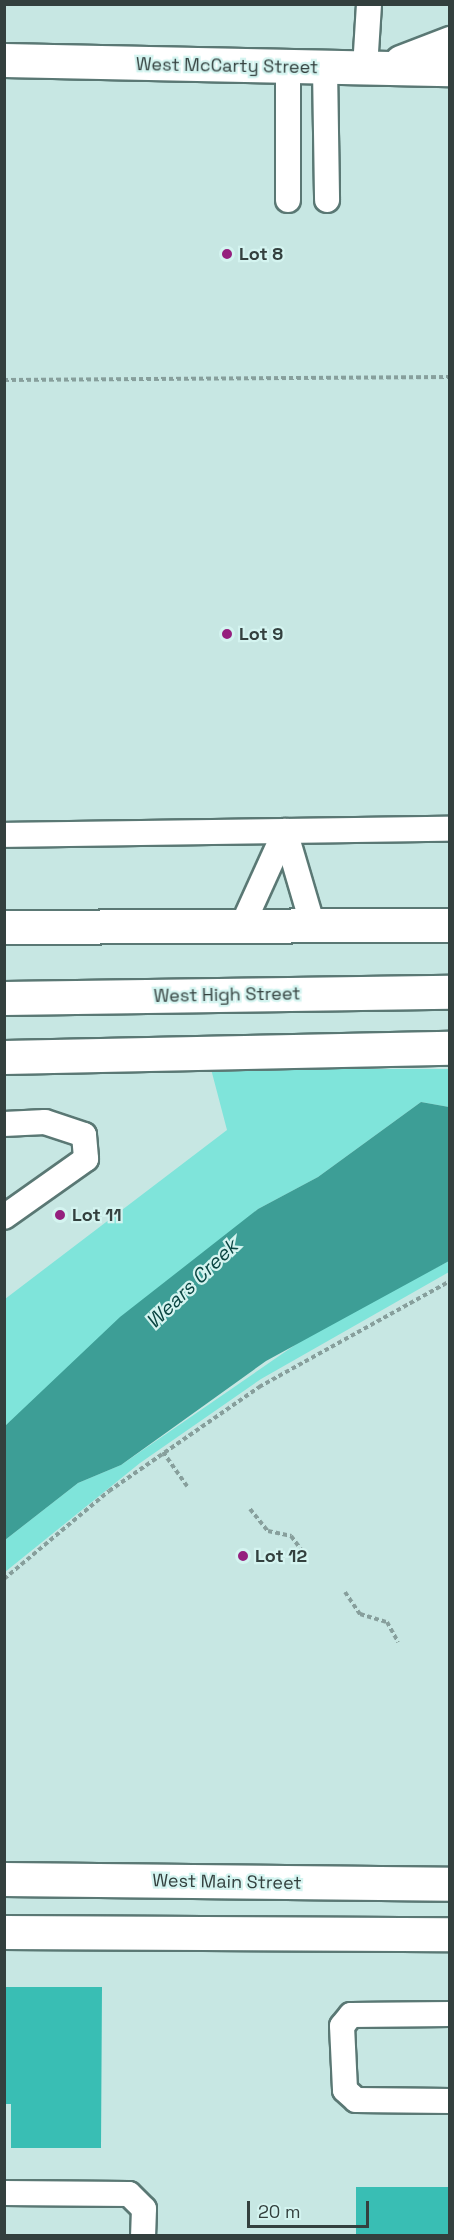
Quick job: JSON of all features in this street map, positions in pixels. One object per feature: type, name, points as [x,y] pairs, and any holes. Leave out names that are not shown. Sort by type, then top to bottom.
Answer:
[{"type":"street","points":[[376,67],[450,43]]},
{"type":"street","name":"West McCarty Street","points":[[4,60],[288,69],[376,67],[450,69]]},
{"type":"street","points":[[4,927],[450,925]]},
{"type":"street","name":"West High Street","points":[[4,998],[450,992]]},
{"type":"street","points":[[4,1057],[450,1048]]},
{"type":"street","name":"West Main Street","points":[[4,1879],[450,1884]]},
{"type":"street","points":[[4,1932],[450,1934]]},
{"type":"lane","points":[[369,4],[376,67]]},
{"type":"lane","points":[[325,68],[327,200]]},
{"type":"lane","points":[[288,69],[288,200]]},
{"type":"lane","points":[[4,836],[450,829]]},
{"type":"lane","points":[[285,831],[313,926]]},
{"type":"lane","points":[[242,926],[285,831]]},
{"type":"lane","points":[[4,1124],[45,1122],[84,1135],[86,1159],[4,1217]]},
{"type":"lane","points":[[450,2014],[351,2015],[342,2026],[345,2090],[356,2100],[450,2101]]},
{"type":"lane","points":[[4,2193],[129,2194],[144,2209],[143,2235]]},
{"type":"path","points":[[4,380],[450,377]]},
{"type":"path","points":[[4,1579],[163,1452],[259,1387],[450,1281]]},
{"type":"path","points":[[163,1452],[187,1486]]},
{"type":"path","points":[[250,1509],[268,1531],[291,1536],[307,1557]]},
{"type":"path","points":[[345,1592],[360,1614],[387,1622],[398,1642]]},
{"type":"shaded area","points":[[211,1069],[449,1069],[449,1107],[421,1102],[318,1177],[258,1209],[5,1426],[5,1299],[227,1130]]},
{"type":"shaded area","points":[[449,1261],[449,1272],[261,1379],[140,1463],[5,1572],[5,1540],[78,1483],[121,1465],[324,1325]]},
{"type":"water","name":"Wears Creek","points":[[421,1102],[449,1107],[449,1261],[266,1361],[121,1465],[78,1483],[5,1540],[5,1426],[120,1317],[258,1209],[318,1177]]},
{"type":"building","points":[[4,1987],[102,1987],[101,2148],[11,2148],[11,2104],[4,2104]]},
{"type":"building","points":[[356,2187],[450,2187],[450,2235],[356,2235]]},
{"type":"place","name":"Lot 8","points":[[227,254]]},
{"type":"place","name":"Lot 9","points":[[227,634]]},
{"type":"place","name":"Lot 11","points":[[60,1215]]},
{"type":"place","name":"Lot 12","points":[[243,1556]]}]
